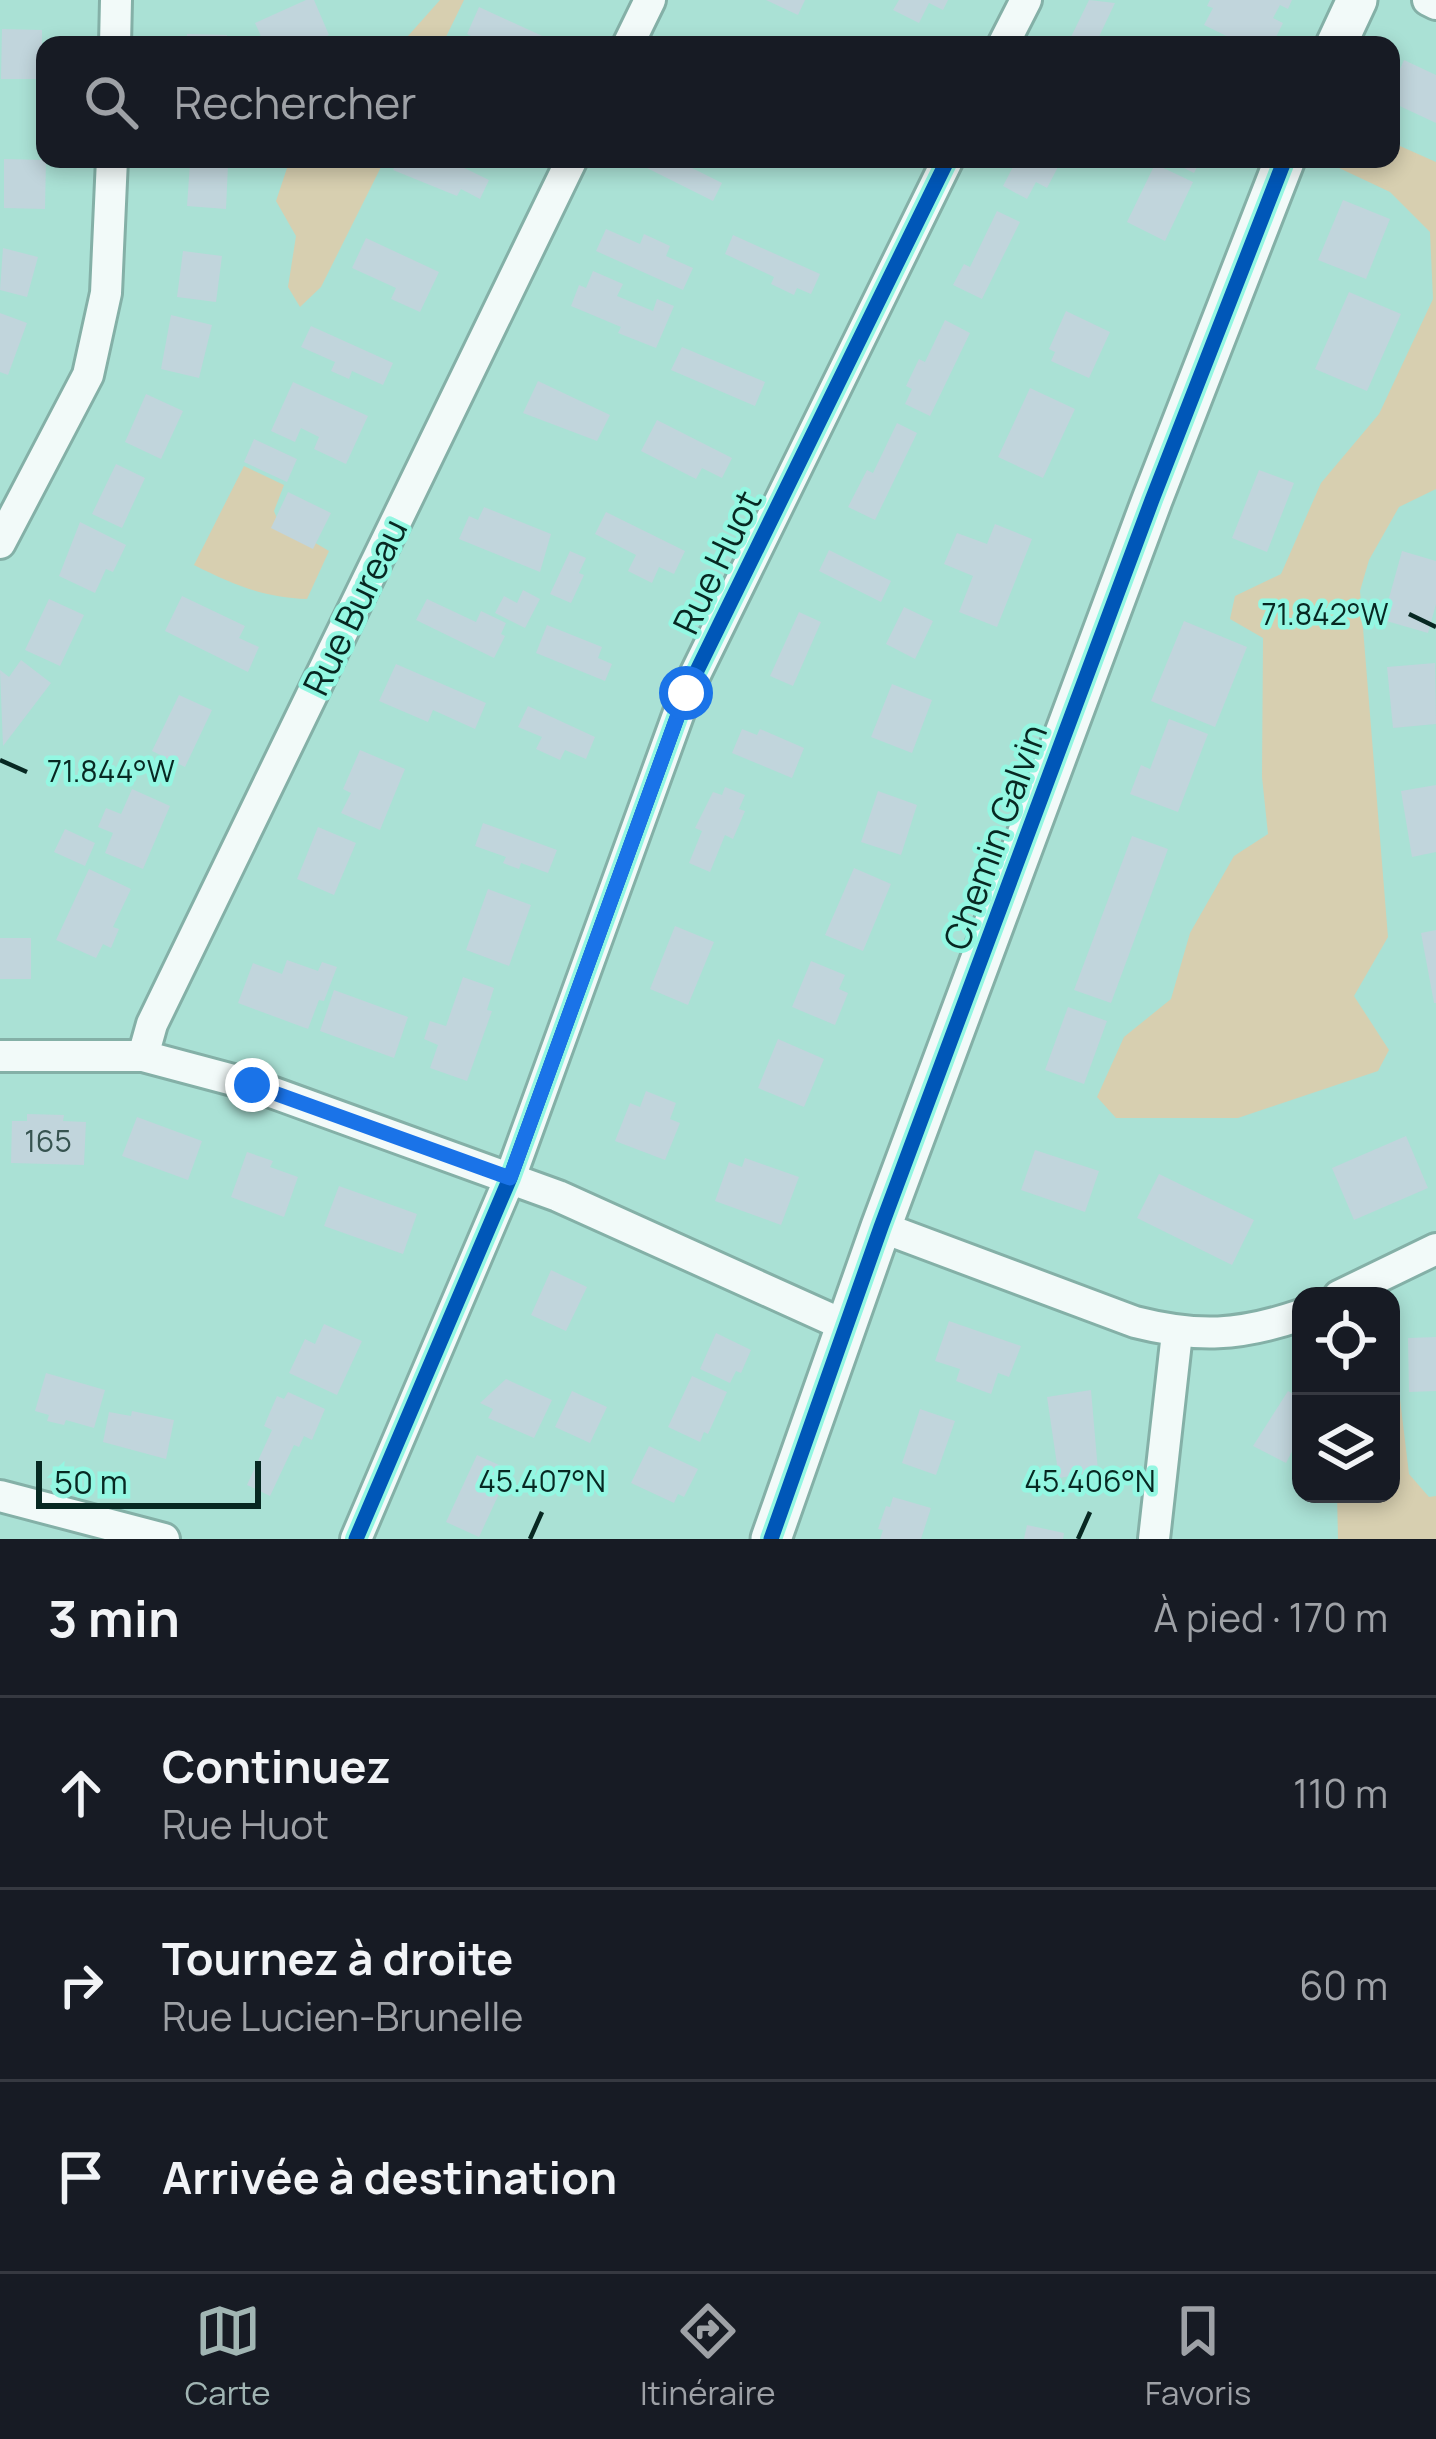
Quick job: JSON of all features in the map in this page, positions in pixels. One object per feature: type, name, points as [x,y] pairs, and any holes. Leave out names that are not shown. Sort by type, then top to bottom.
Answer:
[{"type":"street","points":[[115,36],[116,0]]},
{"type":"street","points":[[632,36],[650,0]]},
{"type":"street","points":[[1008,36],[1025,0]]},
{"type":"street","points":[[1340,36],[1357,0]]},
{"type":"street","points":[[0,543],[88,375],[106,293],[112,168]]},
{"type":"street","name":"Rue Bureau","points":[[143,1056],[152,1024],[568,168]]},
{"type":"street","name":"Rue Huot","points":[[356,1539],[510,1178],[686,693],[944,168]]},
{"type":"street","name":"Chemin Galvin","points":[[771,1539],[881,1227],[1152,500],[1281,168]]},
{"type":"street","points":[[0,1056],[143,1056],[252,1085],[627,1225],[846,1326]]},
{"type":"street","points":[[881,1227],[1135,1322],[1177,1333],[1214,1335],[1292,1318]]},
{"type":"street","points":[[1358,1287],[1436,1249]]},
{"type":"street","points":[[1154,1539],[1177,1333]]},
{"type":"street","points":[[0,1496],[164,1539]]},
{"type":"shaded area","points":[[440,0],[464,0],[446,36],[408,36]]},
{"type":"shaded area","points":[[1400,146],[1436,162],[1436,489],[1399,507],[1369,560],[1360,591],[1388,937],[1354,996],[1389,1050],[1378,1071],[1238,1118],[1116,1118],[1097,1097],[1124,1037],[1171,999],[1190,933],[1234,856],[1268,834],[1262,777],[1263,638],[1230,619],[1235,596],[1281,574],[1321,483],[1379,414],[1433,299],[1430,232],[1390,192],[1339,168],[1400,168]]},
{"type":"shaded area","points":[[287,168],[380,168],[321,287],[300,307],[288,287],[296,236],[276,201]]},
{"type":"shaded area","points":[[244,466],[284,485],[274,511],[278,521],[329,551],[307,599],[249,589],[194,565]]},
{"type":"shaded area","points":[[1400,1399],[1409,1474],[1429,1497],[1436,1496],[1436,1539],[1338,1539],[1337,1503],[1400,1503]]},
{"type":"building","points":[[314,0],[329,35],[261,36],[255,23]]},
{"type":"building","points":[[766,0],[805,0],[798,15]]},
{"type":"building","points":[[899,0],[948,0],[943,10],[929,3],[919,23],[893,10]]},
{"type":"building","points":[[1089,0],[1115,3],[1099,36],[1071,36]]},
{"type":"building","points":[[1210,0],[1292,0],[1288,9],[1280,5],[1273,18],[1283,23],[1276,36],[1227,36],[1204,25],[1213,8],[1207,6]]},
{"type":"building","points":[[479,7],[542,36],[471,36],[467,34]]},
{"type":"building","points":[[2,29],[42,30],[42,36],[36,36],[36,79],[1,79]]},
{"type":"building","points":[[1404,60],[1436,75],[1436,123],[1400,106]]},
{"type":"building","points":[[4,159],[36,160],[36,168],[46,168],[45,209],[4,208]]},
{"type":"building","points":[[190,168],[228,168],[226,209],[187,206]]},
{"type":"building","points":[[464,168],[489,180],[480,199],[461,189],[457,196],[393,170]]},
{"type":"building","points":[[647,168],[692,168],[722,183],[713,201]]},
{"type":"building","points":[[1012,168],[1057,168],[1047,188],[1036,182],[1027,199],[1003,186]]},
{"type":"building","points":[[1153,168],[1193,182],[1165,241],[1127,222]]},
{"type":"building","points":[[1343,200],[1390,219],[1366,279],[1318,260]]},
{"type":"building","points":[[997,211],[1020,222],[982,299],[953,285],[964,264],[970,267]]},
{"type":"building","points":[[606,229],[640,244],[644,234],[670,246],[666,256],[693,268],[683,290],[596,251]]},
{"type":"building","points":[[733,235],[820,274],[811,294],[797,288],[794,295],[771,284],[774,277],[725,254]]},
{"type":"building","points":[[366,238],[439,272],[420,312],[391,299],[396,288],[352,268]]},
{"type":"building","points":[[3,248],[38,257],[27,297],[0,290]]},
{"type":"building","points":[[183,251],[222,256],[216,302],[177,297]]},
{"type":"building","points":[[593,271],[623,284],[617,296],[653,311],[657,299],[674,306],[656,348],[571,306],[579,285],[586,288]]},
{"type":"building","points":[[1349,292],[1401,314],[1367,391],[1315,369]]},
{"type":"building","points":[[1066,311],[1110,332],[1089,378],[1051,361],[1055,352],[1049,349]]},
{"type":"building","points":[[0,313],[27,323],[8,375],[0,372]]},
{"type":"building","points":[[171,315],[212,325],[199,378],[161,369]]},
{"type":"building","points":[[945,320],[970,333],[930,416],[905,404],[912,389],[906,386],[919,359],[925,362]]},
{"type":"building","points":[[311,326],[393,363],[383,385],[352,371],[349,379],[331,371],[335,362],[301,347]]},
{"type":"building","points":[[682,347],[765,382],[755,406],[671,370]]},
{"type":"building","points":[[538,381],[610,415],[597,441],[523,413]]},
{"type":"building","points":[[293,382],[368,416],[346,464],[314,449],[319,437],[301,428],[295,442],[271,431]]},
{"type":"building","points":[[1030,388],[1075,409],[1043,478],[998,457]]},
{"type":"building","points":[[146,394],[183,411],[161,459],[125,442]]},
{"type":"building","points":[[657,420],[732,458],[722,478],[702,468],[696,479],[641,451]]},
{"type":"building","points":[[897,423],[917,433],[875,520],[848,507],[867,470],[873,473]]},
{"type":"building","points":[[254,439],[297,459],[287,482],[244,462]]},
{"type":"building","points":[[116,464],[145,478],[122,528],[92,514]]},
{"type":"building","points":[[1259,470],[1294,483],[1267,552],[1232,538]]},
{"type":"building","points":[[288,492],[331,513],[313,549],[271,528]]},
{"type":"building","points":[[484,507],[551,534],[540,572],[459,539],[469,516],[478,520]]},
{"type":"building","points":[[606,512],[685,551],[674,574],[659,567],[652,583],[628,571],[636,555],[595,534]]},
{"type":"building","points":[[80,522],[126,545],[113,572],[106,569],[95,593],[59,576]]},
{"type":"building","points":[[995,524],[1032,539],[997,627],[959,612],[973,576],[944,564],[957,533],[987,544]]},
{"type":"building","points":[[829,550],[891,581],[881,602],[819,571]]},
{"type":"building","points":[[570,551],[586,558],[571,603],[550,594]]},
{"type":"building","points":[[1402,551],[1436,561],[1436,604],[1428,633],[1383,620]]},
{"type":"building","points":[[523,590],[540,599],[525,628],[495,613],[504,596],[517,603]]},
{"type":"building","points":[[182,596],[245,626],[239,638],[259,647],[248,672],[165,631]]},
{"type":"building","points":[[49,599],[84,615],[60,666],[25,650]]},
{"type":"building","points":[[427,599],[476,622],[481,611],[506,623],[494,658],[416,620]]},
{"type":"building","points":[[904,607],[933,621],[915,659],[886,644]]},
{"type":"building","points":[[799,612],[821,622],[793,686],[770,676]]},
{"type":"building","points":[[1184,621],[1247,647],[1215,727],[1151,701]]},
{"type":"building","points":[[547,625],[602,647],[598,658],[612,664],[605,681],[536,653]]},
{"type":"building","points":[[21,660],[51,683],[3,746],[0,670],[9,677]]},
{"type":"building","points":[[1435,663],[1436,724],[1393,728],[1387,667]]},
{"type":"building","points":[[396,664],[486,703],[475,729],[433,710],[428,722],[379,701]]},
{"type":"building","points":[[892,684],[932,700],[912,753],[871,737]]},
{"type":"building","points":[[179,695],[212,710],[185,767],[152,751]]},
{"type":"building","points":[[528,706],[595,737],[586,759],[565,750],[560,760],[536,749],[542,737],[518,727]]},
{"type":"building","points":[[1169,719],[1208,734],[1178,812],[1130,794],[1141,765],[1150,769]]},
{"type":"building","points":[[742,729],[757,735],[760,729],[804,748],[792,778],[732,753]]},
{"type":"building","points":[[360,750],[405,769],[380,830],[341,813],[351,793],[343,789]]},
{"type":"building","points":[[1436,785],[1436,852],[1412,857],[1401,791]]},
{"type":"building","points":[[725,787],[745,795],[739,809],[745,811],[733,839],[725,835],[710,872],[689,863],[702,831],[695,828],[713,792],[722,795]]},
{"type":"building","points":[[132,789],[170,806],[143,869],[105,853],[113,833],[98,827],[106,808],[121,814]]},
{"type":"building","points":[[878,791],[917,805],[901,855],[861,842]]},
{"type":"building","points":[[483,823],[557,850],[548,873],[521,863],[519,869],[503,863],[506,857],[475,846]]},
{"type":"building","points":[[318,827],[356,843],[334,895],[297,879]]},
{"type":"building","points":[[65,829],[95,843],[85,866],[54,852]]},
{"type":"building","points":[[1132,836],[1168,849],[1111,1003],[1074,990]]},
{"type":"building","points":[[854,868],[891,884],[863,951],[825,935]]},
{"type":"building","points":[[89,869],[131,889],[113,927],[119,929],[111,948],[103,944],[96,958],[56,940]]},
{"type":"building","points":[[488,889],[531,905],[509,966],[466,950]]},
{"type":"building","points":[[675,926],[714,942],[688,1005],[650,989]]},
{"type":"building","points":[[1436,930],[1436,1003],[1434,1003],[1421,933]]},
{"type":"building","points":[[0,938],[31,938],[31,979],[0,979]]},
{"type":"building","points":[[287,960],[318,971],[322,962],[337,967],[308,1029],[238,1003],[253,963],[282,974]]},
{"type":"building","points":[[811,961],[845,975],[839,989],[848,993],[835,1025],[792,1007]]},
{"type":"building","points":[[463,977],[494,988],[487,1010],[492,1011],[467,1081],[430,1068],[438,1045],[424,1039],[430,1021],[446,1026]]},
{"type":"building","points":[[334,990],[408,1017],[394,1058],[320,1031]]},
{"type":"building","points":[[1068,1007],[1107,1021],[1084,1084],[1045,1070]]},
{"type":"building","points":[[778,1039],[824,1059],[804,1107],[758,1088]]},
{"type":"building","points":[[646,1091],[676,1103],[670,1119],[680,1123],[665,1160],[615,1141],[630,1103],[640,1107]]},
{"type":"building","points":[[27,1114],[64,1115],[63,1121],[86,1122],[84,1165],[11,1163],[12,1121],[27,1121]]},
{"type":"building","points":[[137,1117],[202,1141],[188,1180],[122,1156]]},
{"type":"building","points":[[1406,1136],[1428,1188],[1354,1220],[1332,1168]]},
{"type":"building","points":[[1035,1150],[1099,1171],[1085,1212],[1021,1190]]},
{"type":"building","points":[[247,1152],[298,1177],[284,1217],[231,1197]]},
{"type":"building","points":[[745,1158],[799,1177],[781,1225],[715,1201],[729,1162],[742,1167]]},
{"type":"building","points":[[1159,1174],[1254,1220],[1232,1265],[1137,1218]]},
{"type":"building","points":[[339,1186],[417,1214],[403,1254],[324,1226]]},
{"type":"building","points":[[551,1270],[587,1287],[566,1331],[531,1315]]},
{"type":"building","points":[[949,1321],[1021,1346],[1009,1377],[998,1373],[991,1394],[956,1381],[960,1369],[935,1361]]},
{"type":"building","points":[[324,1324],[362,1341],[337,1395],[289,1373],[305,1339],[315,1344]]},
{"type":"building","points":[[716,1333],[751,1350],[741,1373],[736,1371],[730,1383],[700,1369]]},
{"type":"building","points":[[1436,1337],[1436,1391],[1409,1392],[1408,1338]]},
{"type":"building","points":[[46,1373],[105,1390],[94,1428],[66,1420],[64,1425],[47,1421],[49,1415],[35,1411]]},
{"type":"building","points":[[692,1376],[727,1392],[700,1442],[668,1427]]},
{"type":"building","points":[[506,1379],[552,1400],[534,1438],[488,1418],[493,1409],[480,1403]]},
{"type":"building","points":[[1091,1390],[1098,1471],[1059,1478],[1047,1397]]},
{"type":"building","points":[[572,1391],[607,1407],[590,1443],[555,1427]]},
{"type":"building","points":[[1288,1391],[1292,1393],[1292,1451],[1286,1463],[1253,1446]]},
{"type":"building","points":[[288,1392],[325,1409],[312,1440],[304,1436],[299,1447],[294,1445],[270,1496],[247,1485],[272,1430],[264,1426],[277,1396],[284,1399]]},
{"type":"building","points":[[920,1409],[955,1421],[936,1475],[902,1463]]},
{"type":"building","points":[[132,1411],[174,1420],[166,1459],[103,1442],[109,1412],[131,1416]]},
{"type":"building","points":[[649,1446],[698,1469],[684,1497],[678,1494],[674,1503],[631,1483]]},
{"type":"building","points":[[477,1455],[510,1470],[479,1537],[446,1522]]},
{"type":"building","points":[[893,1497],[931,1508],[921,1539],[880,1539],[883,1530],[878,1529]]},
{"type":"building","points":[[1027,1525],[1064,1533],[1063,1539],[1024,1539]]},
{"type":"cycle path","points":[[356,1539],[510,1178],[686,693],[944,168]]},
{"type":"cycle path","points":[[771,1539],[881,1227],[1152,500],[1281,168]]},
{"type":"route","points":[[252,1085],[510,1178],[686,693]]}]
